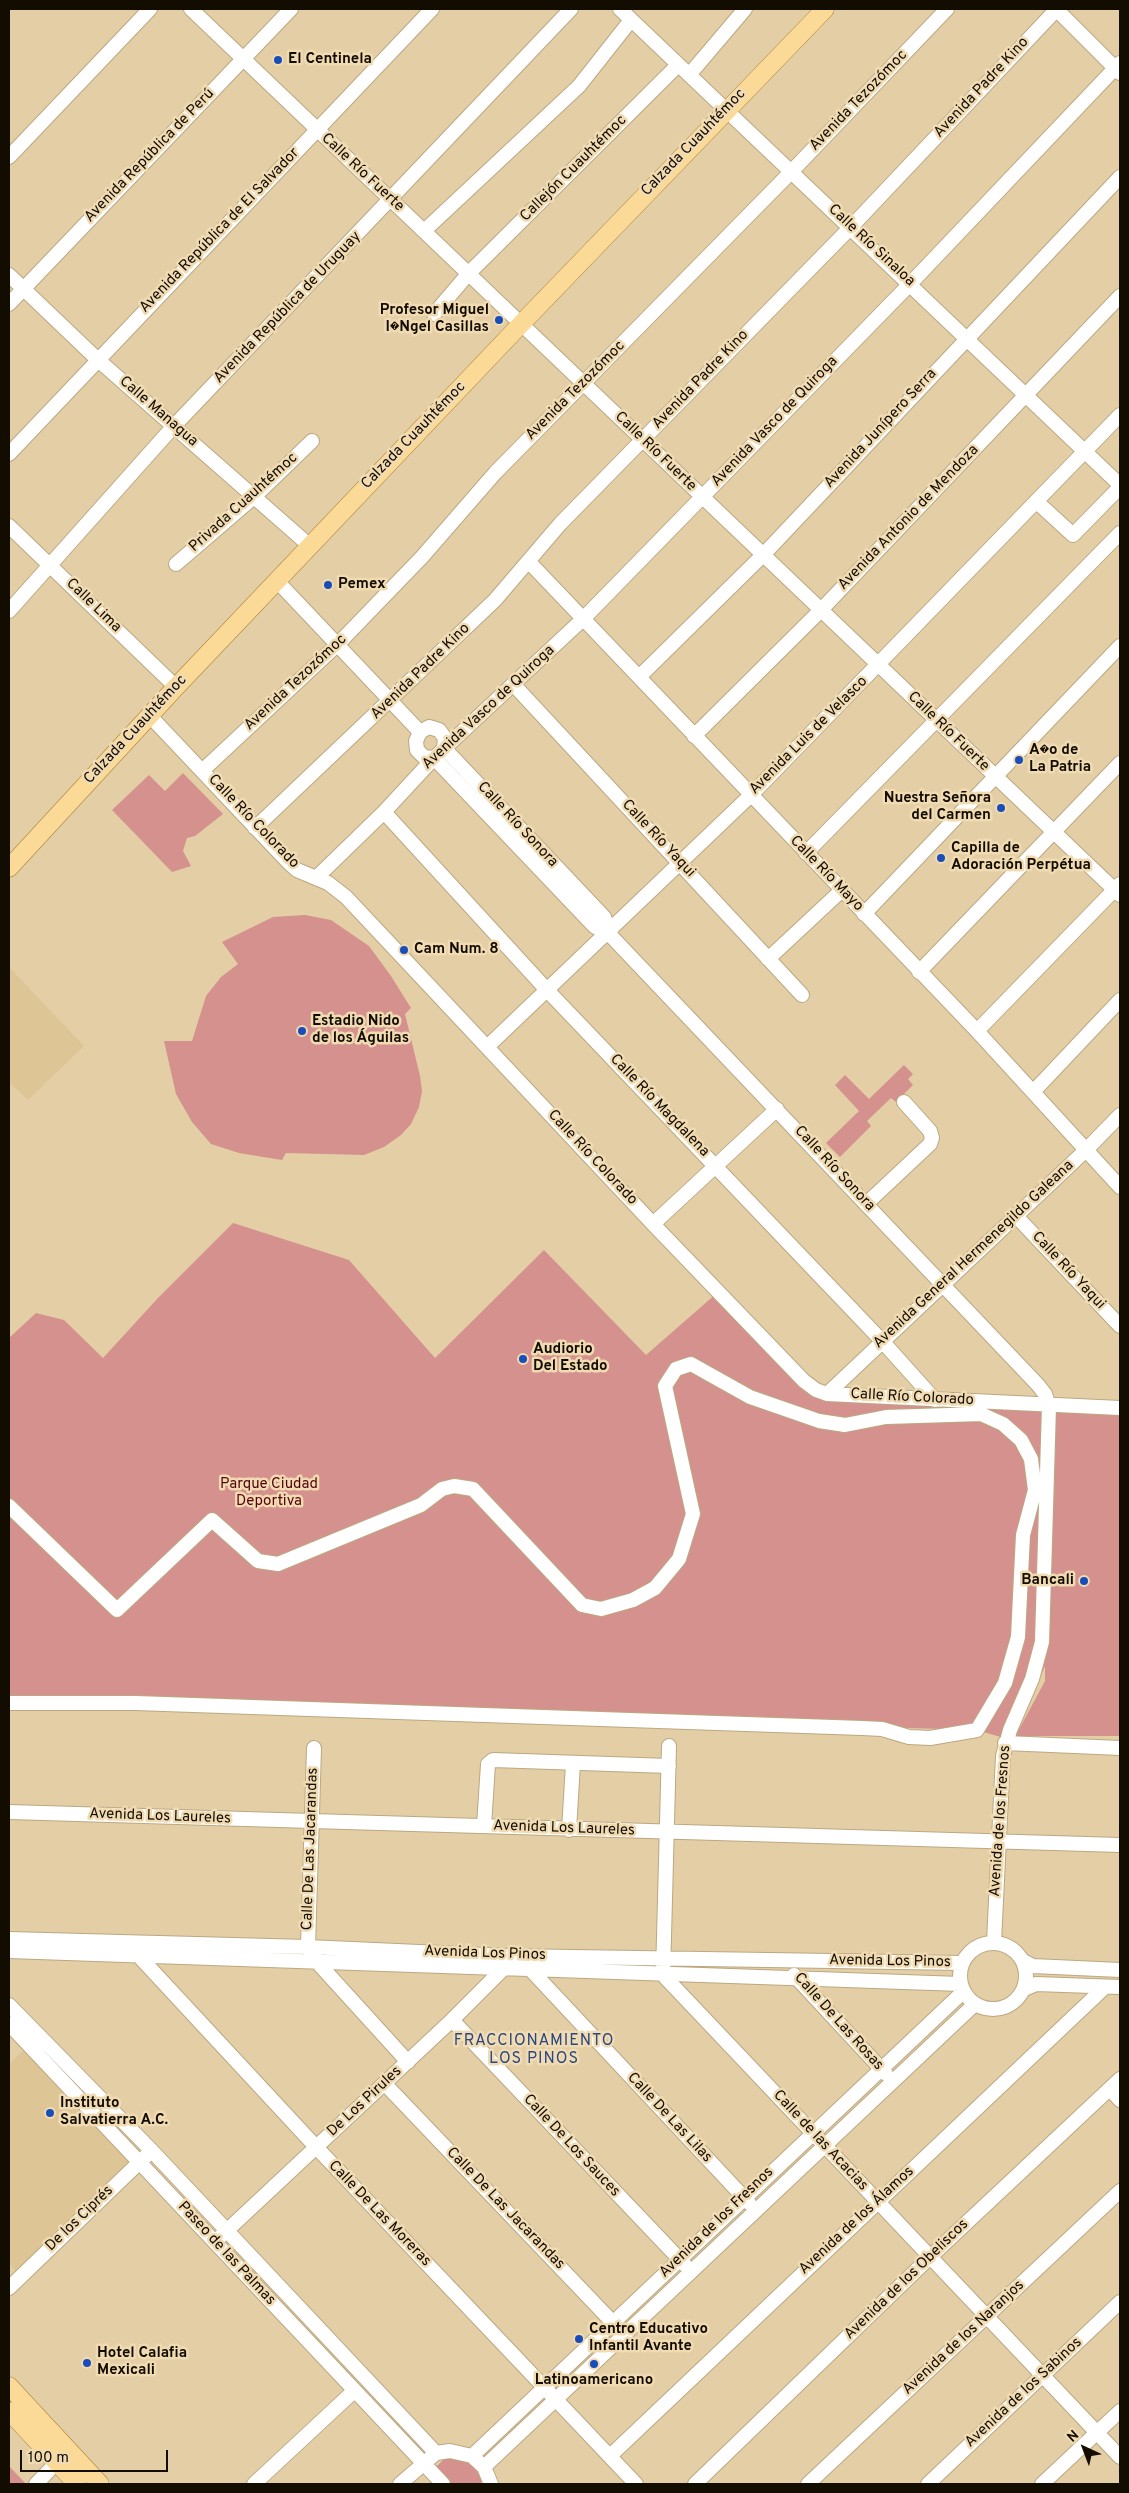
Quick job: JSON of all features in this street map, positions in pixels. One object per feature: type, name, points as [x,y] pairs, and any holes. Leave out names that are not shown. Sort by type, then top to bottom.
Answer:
[{"type":"main road","name":"Calzada Cuauhtémoc","points":[[9,868],[176,687],[521,324],[825,9]]},
{"type":"main road","points":[[9,2386],[62,2456],[77,2484]]},
{"type":"main road","points":[[9,2411],[62,2456],[100,2484]]},
{"type":"street","points":[[9,157],[150,9]]},
{"type":"street","name":"Calle Río Fuerte","points":[[191,9],[764,554],[1053,833],[1118,890]]},
{"type":"street","name":"Avenida República de Perú","points":[[9,304],[291,9]]},
{"type":"street","name":"Avenida República de El Salvador","points":[[9,454],[97,359],[432,9]]},
{"type":"street","name":"Avenida República de Uruguay","points":[[9,611],[174,427],[571,9]]},
{"type":"street","name":"Calle Río Sinaloa","points":[[620,9],[1120,486]]},
{"type":"street","points":[[689,75],[745,9]]},
{"type":"street","name":"Avenida Tezozómoc","points":[[202,771],[338,644],[422,557],[495,473],[791,172],[947,9]]},
{"type":"street","points":[[1056,9],[1118,68]]},
{"type":"street","name":"Avenida Padre Kino","points":[[255,828],[391,701],[495,600],[560,524],[851,228],[1056,9]]},
{"type":"street","points":[[424,231],[580,86],[631,20]]},
{"type":"street","name":"Callejón Cuauhtémoc","points":[[469,273],[678,65]]},
{"type":"street","name":"Avenida Vasco de Quiroga","points":[[316,878],[384,812],[444,748],[583,619],[1118,68]]},
{"type":"street","name":"Avenida Junípero Serra","points":[[639,678],[764,554],[1120,177]]},
{"type":"street","points":[[434,314],[469,273]]},
{"type":"street","name":"Calle Managua","points":[[9,275],[97,359],[310,546]]},
{"type":"street","name":"Avenida Antonio de Mendoza","points":[[694,736],[821,610],[1120,296]]},
{"type":"street","name":"Avenida Luis de Velasco","points":[[487,1047],[546,989],[609,933],[751,795],[1120,415]]},
{"type":"street","name":"Privada Cuauhtémoc","points":[[176,564],[255,496],[312,441]]},
{"type":"street","points":[[1037,502],[1073,535],[1120,486]]},
{"type":"street","name":"Calle Lima","points":[[9,526],[176,687]]},
{"type":"street","points":[[806,853],[1120,533]]},
{"type":"street","name":"Calle Río Mayo","points":[[529,562],[977,1031],[1120,1187]]},
{"type":"street","points":[[277,581],[420,732]]},
{"type":"street","points":[[864,914],[1120,646]]},
{"type":"street","name":"Calle Río Yaqui","points":[[513,684],[802,995]]},
{"type":"street","name":"Calle Río Colorado","points":[[150,716],[297,870],[328,883],[346,897],[653,1224],[804,1381],[816,1390],[827,1394],[1120,1408]]},
{"type":"street","name":"Calle Río Sonora","points":[[609,933],[604,917],[444,748],[445,738],[439,730],[429,727],[420,732],[416,741],[418,750],[424,757],[434,758],[594,926],[609,933],[1038,1385],[1049,1406]]},
{"type":"street","points":[[919,972],[1120,763]]},
{"type":"street","name":"Calle Río Magdalena","points":[[384,812],[546,989],[883,1342],[934,1400]]},
{"type":"street","points":[[768,959],[842,890]]},
{"type":"street","points":[[977,1031],[1118,890]]},
{"type":"street","points":[[1032,1092],[1120,1000]]},
{"type":"street","points":[[866,1204],[930,1144],[932,1138],[930,1131],[904,1102]]},
{"type":"street","points":[[653,1224],[777,1109]]},
{"type":"street","name":"Avenida General Hermenegildo Galeana","points":[[827,1394],[1086,1150],[1120,1115]]},
{"type":"street","name":"Calle Río Yaqui","points":[[1016,1216],[1120,1326]]},
{"type":"street","points":[[9,1506],[117,1610],[212,1520],[258,1561],[278,1564],[421,1504],[442,1489],[454,1486],[473,1489],[582,1605],[601,1609],[633,1600],[655,1588],[680,1559],[693,1514],[665,1386],[676,1369],[691,1364],[750,1397],[819,1421],[845,1425],[886,1417],[981,1414],[1003,1424],[1021,1440],[1031,1459],[1035,1490],[1023,1536],[1018,1637],[1005,1683],[977,1730],[930,1738],[909,1737],[882,1729],[862,1728],[215,1708],[135,1703],[9,1703]]},
{"type":"street","name":"Avenida de los Fresnos","points":[[994,1942],[998,1842],[1005,1743],[1032,1679],[1042,1642],[1049,1406]]},
{"type":"street","points":[[1005,1743],[1120,1748]]},
{"type":"street","points":[[663,1975],[669,1746]]},
{"type":"street","name":"Calle De Las Jacarandas","points":[[314,1748],[308,1947],[318,1963],[408,2062]]},
{"type":"street","points":[[484,1826],[488,1764],[493,1760],[669,1766]]},
{"type":"street","points":[[569,1830],[572,1764]]},
{"type":"street","name":"Avenida Los Laureles","points":[[9,1812],[1120,1845]]},
{"type":"street","name":"Avenida Los Pinos","points":[[9,1939],[308,1947],[505,1962]]},
{"type":"street","name":"Calle De Las Moreras","points":[[125,1941],[317,2148],[636,2484]]},
{"type":"street","points":[[1023,1960],[1026,1970],[1024,1989],[1019,1997],[1003,2007],[993,2009],[975,2004],[962,1988],[962,1963],[972,1950],[986,1943],[994,1942],[1011,1948],[1023,1960],[1033,1966],[1120,1970]]},
{"type":"street","name":"Avenida Los Pinos","points":[[9,1952],[138,1955],[318,1963],[530,1962],[664,1957],[786,1961],[962,1963]]},
{"type":"street","name":"Calle De Las Rosas","points":[[786,1961],[796,1978],[892,2081]]},
{"type":"street","name":"De Los Pirules","points":[[214,2242],[317,2148],[452,2020],[505,1962]]},
{"type":"street","name":"Avenida Los Pinos","points":[[530,1962],[663,1975],[796,1978],[962,1988]]},
{"type":"street","name":"Calle De Las Lilas","points":[[530,1962],[756,2210]]},
{"type":"street","name":"Calle de las Acacias","points":[[663,1975],[1120,2457]]},
{"type":"street","points":[[1024,1989],[1036,1984],[1120,1987]]},
{"type":"street","name":"Avenida de los Álamos","points":[[610,2456],[1105,1987]]},
{"type":"street","name":"Avenida de los Fresnos","points":[[472,2456],[881,2069],[962,1988]]},
{"type":"street","name":"Avenida de los Fresnos","points":[[484,2467],[975,2004]]},
{"type":"street","name":"Paseo de las Palmas","points":[[9,2005],[152,2150],[226,2232],[436,2453]]},
{"type":"street","name":"Calle De Los Sauces","points":[[452,2020],[691,2272]]},
{"type":"street","name":"Paseo de las Palmas","points":[[9,2024],[443,2484]]},
{"type":"street","name":"Avenida de los Obeliscos","points":[[695,2484],[930,2257],[1120,2079]]},
{"type":"street","name":"Calle De Las Jacarandas","points":[[385,2084],[625,2335]]},
{"type":"street","points":[[1110,2088],[1120,2100]]},
{"type":"street","name":"De los Ciprés","points":[[9,2288],[152,2150]]},
{"type":"street","name":"Avenida de los Naranjos","points":[[808,2484],[1120,2192]]},
{"type":"street","name":"Avenida de los Sabinos","points":[[928,2484],[1120,2302]]},
{"type":"street","points":[[254,2484],[354,2391]]},
{"type":"street","points":[[1042,2484],[1120,2411]]},
{"type":"street","points":[[400,2484],[436,2453],[450,2452],[472,2456],[484,2467],[491,2484]]},
{"type":"street","points":[[36,2484],[62,2456]]},
{"type":"shaded area","points":[[9,967],[84,1046],[28,1100],[9,1082]]},
{"type":"shaded area","name":"Instituto Salvatierra A.C.","points":[[29,2045],[138,2162],[18,2274],[9,2263],[9,2064]]},
{"type":"green space","points":[[183,773],[223,814],[195,836],[187,838],[183,851],[191,866],[172,872],[112,810],[149,775],[165,791]]},
{"type":"green space","name":"Estadio Nido de los Águilas","points":[[305,915],[331,920],[369,946],[411,1008],[405,1014],[420,1076],[422,1091],[419,1107],[411,1124],[401,1135],[384,1147],[364,1155],[286,1153],[282,1160],[239,1153],[211,1144],[192,1122],[176,1094],[164,1041],[192,1041],[206,996],[221,977],[238,964],[222,942],[273,917]]},
{"type":"green space","points":[[904,1065],[913,1074],[908,1079],[913,1085],[896,1102],[891,1098],[867,1121],[871,1126],[840,1157],[826,1143],[859,1111],[835,1085],[845,1075],[869,1099]]},
{"type":"green space","name":"Parque Ciudad Deportiva","points":[[233,1223],[349,1260],[435,1358],[544,1250],[646,1355],[717,1293],[822,1396],[950,1406],[1120,1414],[1120,1736],[1016,1736],[1014,1741],[977,1730],[9,1702],[9,1338],[36,1313],[64,1320],[103,1358],[158,1298]],"holes":[[[1045,1666],[1045,1681],[1017,1733]]]},
{"type":"green space","points":[[445,2458],[461,2459],[470,2463],[482,2478],[481,2484],[446,2484],[435,2468]]},
{"type":"green space","points":[[9,2466],[26,2484],[9,2484]]},
{"type":"place","name":"El Centinela","points":[[278,60]]},
{"type":"place","name":"Profesor Miguel I�Ngel Casillas","points":[[499,320]]},
{"type":"place","name":"Pemex","points":[[328,585]]},
{"type":"place","name":"A�o de La Patria","points":[[1019,760]]},
{"type":"place","name":"Nuestra Señora del Carmen","points":[[1001,808]]},
{"type":"place","name":"Capilla de Adoración Perpétua","points":[[941,858]]},
{"type":"place","name":"Cam Num. 8","points":[[404,950]]},
{"type":"place","name":"Estadio Nido de los Águilas","points":[[302,1031]]},
{"type":"place","name":"Audiorio Del Estado","points":[[523,1359]]},
{"type":"place","name":"Bancali","points":[[1084,1581]]},
{"type":"place","name":"Instituto Salvatierra A.C.","points":[[50,2113]]},
{"type":"place","name":"Centro Educativo Infantil Avante","points":[[579,2339]]},
{"type":"place","name":"Hotel Calafia Mexicali","points":[[87,2363]]},
{"type":"place","name":"Latinoamericano","points":[[594,2364]]},
{"type":"district","name":"FRACCIONAMIENTO LOS PINOS","points":[[534,2051]]}]
